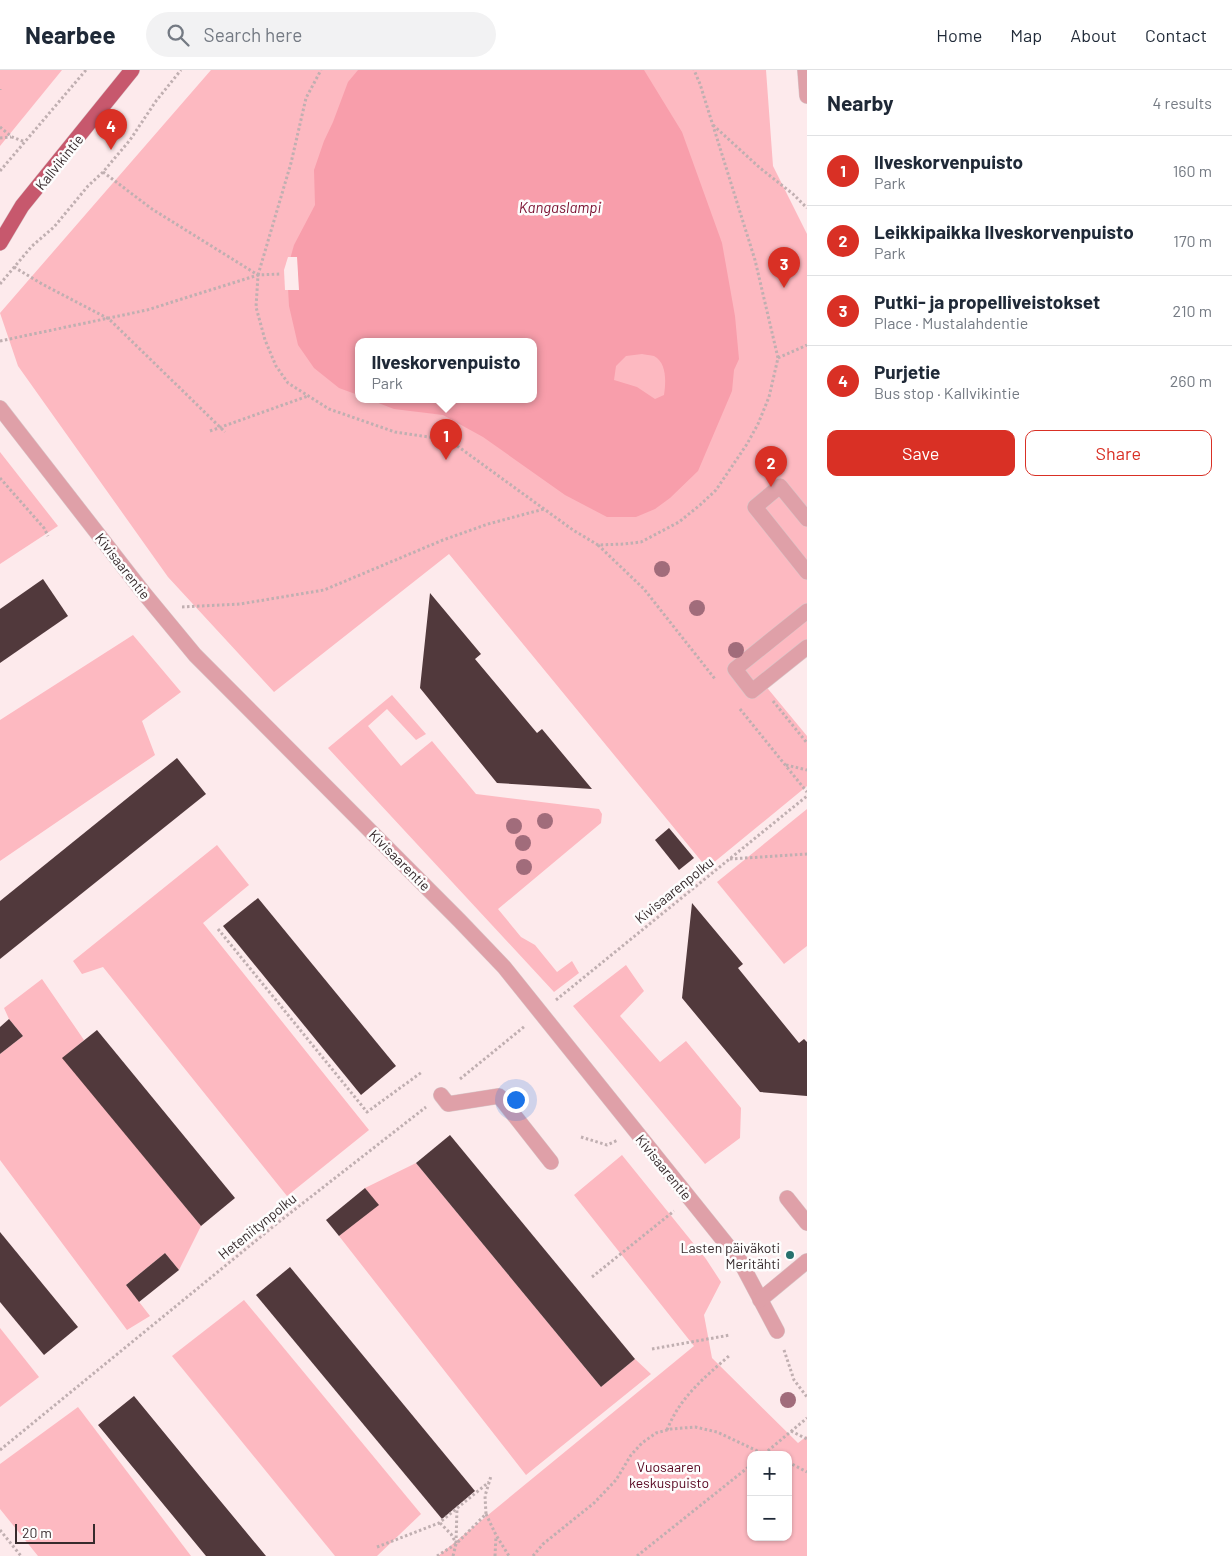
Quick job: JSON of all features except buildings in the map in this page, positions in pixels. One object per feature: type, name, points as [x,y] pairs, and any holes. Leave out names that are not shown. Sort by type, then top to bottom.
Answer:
[{"type":"main road","name":"Kallvikintie","points":[[0,243],[22,206],[132,70]]},
{"type":"main road","name":"Kallvikintie","points":[[0,223],[22,206]]},
{"type":"street","points":[[805,70],[807,96]]},
{"type":"street","name":"Kivisaarentie","points":[[0,408],[195,655],[504,967],[740,1261],[777,1331]]},
{"type":"street","points":[[807,519],[780,486],[755,507],[807,572]]},
{"type":"street","points":[[807,611],[735,670],[752,691],[807,647]]},
{"type":"street","points":[[441,1095],[448,1104],[499,1096],[551,1162]]},
{"type":"street","points":[[787,1198],[807,1223]]},
{"type":"street","points":[[760,1300],[807,1261]]},
{"type":"path","points":[[81,70],[82,75]]},
{"type":"path","points":[[0,171],[86,70]]},
{"type":"path","points":[[1,281],[32,246],[54,227],[88,186],[103,172],[130,140],[156,101],[182,70]]},
{"type":"path","points":[[321,70],[306,98],[291,163],[258,275],[256,307],[265,340],[276,366],[288,383],[329,409],[395,432],[450,440],[573,530],[598,545],[644,589],[718,682]]},
{"type":"path","points":[[598,545],[641,542],[679,522],[716,490],[758,424],[770,397],[778,358],[755,260],[713,124],[694,70]]},
{"type":"path","points":[[713,124],[807,208]]},
{"type":"path","points":[[0,127],[12,136],[25,142]]},
{"type":"path","points":[[0,138],[12,136]]},
{"type":"path","points":[[103,172],[152,210],[258,275]]},
{"type":"path","points":[[14,267],[51,289],[109,319],[225,432]]},
{"type":"path","points":[[0,341],[147,310],[258,275],[280,274]]},
{"type":"path","points":[[778,358],[807,344]]},
{"type":"path","points":[[210,431],[308,396]]},
{"type":"path","points":[[0,478],[44,528],[48,536]]},
{"type":"path","points":[[0,484],[9,489]]},
{"type":"path","points":[[156,608],[240,604],[324,590],[452,537],[488,524],[544,509]]},
{"type":"path","points":[[760,685],[807,743]]},
{"type":"path","points":[[736,705],[807,792]]},
{"type":"path","points":[[786,765],[807,770]]},
{"type":"path","name":"Kivisaarenpolku","points":[[555,1001],[807,796]]},
{"type":"path","points":[[730,859],[807,854]]},
{"type":"path","points":[[218,929],[367,1112],[422,1072]]},
{"type":"path","name":"Heteniitynpolku","points":[[0,1450],[280,1221],[530,1023]]},
{"type":"path","points":[[581,1137],[607,1145],[622,1138]]},
{"type":"path","points":[[592,1277],[678,1207]]},
{"type":"path","points":[[777,1331],[794,1380],[807,1398]]},
{"type":"path","points":[[652,1349],[730,1335]]},
{"type":"path","points":[[667,1430],[672,1417],[696,1385],[730,1355]]},
{"type":"path","points":[[768,1451],[807,1418]]},
{"type":"path","points":[[533,1556],[543,1544],[594,1503],[616,1480],[631,1455],[642,1443],[656,1433],[695,1427],[717,1432],[756,1451]]},
{"type":"path","points":[[791,1431],[807,1440]]},
{"type":"path","points":[[792,1464],[807,1472]]},
{"type":"path","points":[[637,1556],[747,1468]]},
{"type":"path","points":[[491,1476],[485,1496],[486,1514],[496,1536],[509,1556]]},
{"type":"path","points":[[377,1547],[439,1523],[490,1482]]},
{"type":"path","points":[[453,1556],[456,1544],[458,1508]]},
{"type":"path","points":[[436,1556],[456,1544],[486,1514]]},
{"type":"path","points":[[439,1523],[450,1534],[456,1544]]},
{"type":"path","points":[[0,1530],[21,1556]]},
{"type":"path","points":[[495,1556],[496,1536]]},
{"type":"green space","points":[[0,70],[62,70],[0,146]]},
{"type":"green space","points":[[211,70],[766,70],[773,166],[807,234],[807,650],[764,684],[807,736],[807,786],[707,868],[449,554],[274,692],[168,577],[18,366],[0,313]]},
{"type":"green space","points":[[0,452],[58,526],[0,564]]},
{"type":"green space","points":[[133,635],[181,692],[142,721],[155,755],[0,861],[0,720]]},
{"type":"green space","points":[[392,695],[426,734],[416,740],[387,709],[368,726],[401,766],[432,741],[476,794],[599,809],[602,814],[601,823],[498,909],[521,937],[535,945],[557,972],[572,961],[579,973],[554,992],[328,748]]},
{"type":"green space","points":[[807,809],[807,946],[784,964],[717,882]]},
{"type":"green space","points":[[217,845],[249,885],[203,923],[369,1130],[287,1196],[103,967],[82,974],[73,961]]},
{"type":"green space","points":[[626,965],[644,991],[620,1016],[660,1062],[686,1041],[741,1108],[740,1138],[705,1164],[573,1006]]},
{"type":"green space","points":[[42,979],[84,1040],[63,1058],[201,1226],[179,1270],[165,1253],[126,1285],[150,1316],[127,1330],[0,1160],[0,1054],[23,1036],[9,1019],[4,1008]]},
{"type":"green space","name":"Vuosaaren keskuspuisto","points":[[622,1155],[706,1259],[721,1282],[704,1315],[712,1358],[798,1443],[807,1436],[807,1556],[438,1556],[694,1346],[574,1195]]},
{"type":"green space","points":[[416,1163],[601,1387],[635,1359],[651,1374],[526,1475],[339,1236],[378,1205],[365,1188]]},
{"type":"green space","points":[[244,1300],[421,1514],[377,1556],[335,1556],[172,1356]]},
{"type":"green space","points":[[0,1328],[39,1377],[0,1407]]},
{"type":"green space","points":[[78,1407],[191,1556],[38,1556],[0,1509],[0,1464]]},
{"type":"water","name":"Kangaslampi","points":[[358,70],[644,70],[682,132],[722,243],[735,316],[739,359],[734,370],[732,391],[698,471],[670,498],[655,509],[636,517],[607,517],[565,495],[483,437],[443,415],[394,409],[378,403],[537,403],[537,338],[355,338],[355,394],[339,388],[314,368],[298,345],[289,306],[287,270],[294,245],[315,205],[314,170],[348,82]],"holes":[[[642,354],[654,356],[663,368],[665,379],[664,395],[655,399],[637,387],[614,380],[616,366],[626,356]]]},
{"type":"pier","points":[[288,257],[297,257],[299,290],[285,290],[284,270]]},
{"type":"place","name":"Purjetie","points":[[111,150]]},
{"type":"place","name":"Putki- ja propelliveistokset","points":[[784,288]]},
{"type":"place","name":"Ilveskorvenpuisto","points":[[446,460]]},
{"type":"place","name":"Leikkipaikka Ilveskorvenpuisto","points":[[771,487]]},
{"type":"place","name":"Lasten päiväkoti Meritähti","points":[[790,1255]]}]
